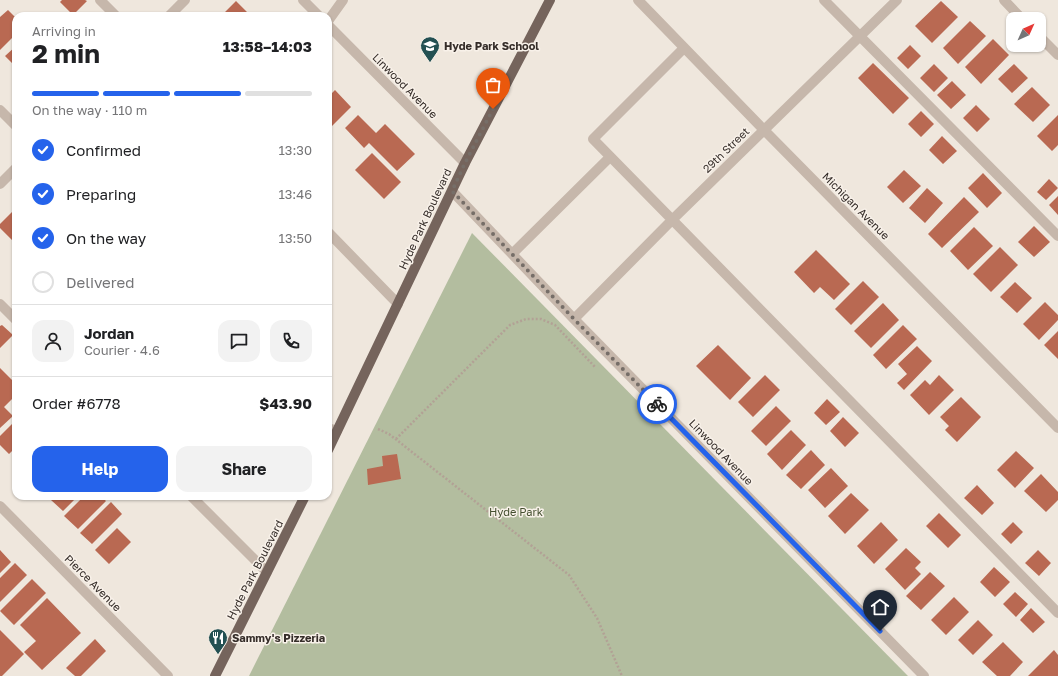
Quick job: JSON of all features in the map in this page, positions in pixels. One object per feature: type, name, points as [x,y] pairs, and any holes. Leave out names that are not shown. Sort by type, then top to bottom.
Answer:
[{"type":"main road","name":"Hyde Park Boulevard","points":[[333,430],[398,304],[465,163],[550,0]]},
{"type":"main road","name":"Hyde Park Boulevard","points":[[215,676],[303,500]]},
{"type":"street","points":[[100,0],[112,12]]},
{"type":"street","points":[[173,12],[186,0]]},
{"type":"street","points":[[303,0],[315,12]]},
{"type":"street","points":[[332,15],[343,0]]},
{"type":"street","name":"Michigan Avenue","points":[[638,0],[1058,428]]},
{"type":"street","points":[[824,0],[1058,236]]},
{"type":"street","name":"29th Street","points":[[574,319],[672,220],[897,0]]},
{"type":"street","points":[[1004,0],[1015,12]]},
{"type":"street","name":"Linwood Avenue","points":[[332,29],[465,163]]},
{"type":"street","points":[[1046,43],[1058,55]]},
{"type":"street","points":[[684,48],[592,139],[1058,613]]},
{"type":"street","points":[[0,110],[12,122]]},
{"type":"street","points":[[512,254],[610,157]]},
{"type":"street","points":[[0,184],[12,172]]},
{"type":"street","name":"Linwood Avenue","points":[[452,191],[574,319],[924,676]]},
{"type":"street","points":[[332,236],[398,304]]},
{"type":"street","points":[[0,304],[12,316]]},
{"type":"street","points":[[195,500],[267,572]]},
{"type":"street","name":"Pierce Avenue","points":[[0,506],[168,676]]},
{"type":"path","points":[[396,439],[510,325],[526,319],[541,319],[555,325],[596,368]]},
{"type":"path","points":[[378,429],[396,439],[569,575],[597,618],[622,676]]},
{"type":"green space","name":"Hyde Park","points":[[472,233],[908,676],[249,676]]},
{"type":"building","points":[[62,0],[87,1],[76,12],[70,12],[60,2]]},
{"type":"building","points":[[236,1],[247,12],[225,12]]},
{"type":"building","points":[[941,1],[958,17],[932,43],[915,26]]},
{"type":"building","points":[[8,10],[12,14],[12,38],[0,50],[0,17]]},
{"type":"building","points":[[970,21],[986,36],[958,64],[943,48]]},
{"type":"building","points":[[993,39],[1009,55],[981,84],[965,67]]},
{"type":"building","points":[[910,45],[921,56],[908,69],[897,58]]},
{"type":"building","points":[[12,50],[12,63],[5,56]]},
{"type":"building","points":[[873,63],[909,98],[893,114],[858,78]]},
{"type":"building","points":[[934,64],[948,78],[934,92],[920,78]]},
{"type":"building","points":[[1014,64],[1028,78],[1012,93],[998,79]]},
{"type":"building","points":[[952,81],[966,95],[951,109],[937,95]]},
{"type":"building","points":[[1032,87],[1050,105],[1033,122],[1014,104]]},
{"type":"building","points":[[335,90],[351,107],[332,126],[332,93]]},
{"type":"building","points":[[976,105],[990,119],[977,132],[963,118]]},
{"type":"building","points":[[921,111],[934,124],[921,137],[908,124]]},
{"type":"building","points":[[358,115],[376,133],[385,124],[415,154],[397,171],[369,143],[364,148],[345,128]]},
{"type":"building","points":[[1058,115],[1058,145],[1052,151],[1037,136]]},
{"type":"building","points":[[942,136],[957,151],[943,164],[929,150]]},
{"type":"building","points":[[372,153],[401,182],[384,199],[355,170]]},
{"type":"building","points":[[904,170],[921,186],[903,203],[887,187]]},
{"type":"building","points":[[983,173],[1002,193],[987,208],[968,188]]},
{"type":"building","points":[[1049,179],[1058,188],[1046,200],[1037,192]]},
{"type":"building","points":[[927,188],[943,203],[925,223],[909,208]]},
{"type":"building","points":[[1058,196],[1058,215],[1049,205]]},
{"type":"building","points":[[964,197],[979,212],[942,248],[928,234]]},
{"type":"building","points":[[12,212],[12,240],[0,228],[0,224]]},
{"type":"building","points":[[1034,226],[1050,242],[1034,257],[1018,242]]},
{"type":"building","points":[[974,227],[993,246],[968,270],[950,251]]},
{"type":"building","points":[[1000,247],[1018,265],[991,292],[973,274]]},
{"type":"building","points":[[816,250],[850,284],[834,300],[820,287],[814,293],[794,272]]},
{"type":"building","points":[[863,281],[879,297],[851,325],[835,309]]},
{"type":"building","points":[[1015,282],[1032,298],[1017,313],[1000,297]]},
{"type":"building","points":[[1045,302],[1058,315],[1058,320],[1039,340],[1023,324]]},
{"type":"building","points":[[883,303],[899,320],[871,348],[854,331]]},
{"type":"building","points":[[2,325],[12,334],[12,336],[0,348],[0,326]]},
{"type":"building","points":[[903,325],[917,339],[886,369],[873,355]]},
{"type":"building","points":[[1058,331],[1058,359],[1044,345]]},
{"type":"building","points":[[718,345],[751,378],[730,400],[696,366]]},
{"type":"building","points":[[917,346],[932,361],[904,390],[897,383],[907,374],[898,364]]},
{"type":"building","points":[[0,368],[12,380],[12,399],[4,407],[12,415],[12,417],[0,428]]},
{"type":"building","points":[[765,375],[780,390],[753,417],[738,402]]},
{"type":"building","points":[[939,375],[954,390],[929,415],[910,395],[925,380],[930,385]]},
{"type":"building","points":[[961,397],[981,417],[957,442],[945,430],[949,426],[940,417]]},
{"type":"building","points":[[827,399],[840,412],[826,425],[814,413]]},
{"type":"building","points":[[776,406],[791,421],[766,446],[751,431]]},
{"type":"building","points":[[843,417],[859,433],[845,447],[830,431]]},
{"type":"building","points":[[12,424],[12,451],[9,454],[0,445],[0,436]]},
{"type":"building","points":[[791,430],[806,445],[782,470],[767,454]]},
{"type":"building","points":[[811,450],[825,465],[801,489],[786,475]]},
{"type":"building","points":[[1016,451],[1034,468],[1015,488],[997,470]]},
{"type":"building","points":[[397,454],[401,479],[368,485],[367,469],[383,466],[382,456]]},
{"type":"building","points":[[831,468],[848,486],[825,508],[808,490]]},
{"type":"building","points":[[1041,474],[1058,492],[1058,500],[1046,512],[1024,491]]},
{"type":"building","points":[[977,485],[994,503],[982,515],[964,498]]},
{"type":"building","points":[[851,493],[869,510],[845,534],[828,516]]},
{"type":"building","points":[[51,500],[74,500],[63,511]]},
{"type":"building","points":[[80,500],[106,501],[78,529],[64,516]]},
{"type":"building","points":[[111,502],[122,514],[92,544],[80,533]]},
{"type":"building","points":[[939,513],[961,535],[948,548],[926,526]]},
{"type":"building","points":[[881,522],[898,540],[874,564],[857,546]]},
{"type":"building","points":[[1013,522],[1023,532],[1011,544],[1001,534]]},
{"type":"building","points":[[117,528],[131,542],[109,564],[95,550]]},
{"type":"building","points":[[906,548],[921,562],[915,568],[921,574],[905,590],[885,569]]},
{"type":"building","points":[[0,550],[11,562],[0,573]]},
{"type":"building","points":[[1038,550],[1051,563],[1039,576],[1025,563]]},
{"type":"building","points":[[15,563],[27,575],[0,602],[0,578]]},
{"type":"building","points":[[994,567],[1010,582],[995,597],[980,582]]},
{"type":"building","points":[[930,572],[945,586],[921,610],[906,596]]},
{"type":"building","points":[[32,579],[46,593],[14,625],[0,611]]},
{"type":"building","points":[[1015,592],[1028,604],[1016,617],[1003,604]]},
{"type":"building","points":[[954,597],[969,612],[946,635],[931,620]]},
{"type":"building","points":[[47,598],[81,633],[42,670],[24,652],[36,641],[20,625]]},
{"type":"building","points":[[1031,608],[1045,622],[1033,633],[1020,620]]},
{"type":"building","points":[[978,620],[993,635],[973,655],[958,640]]},
{"type":"building","points":[[0,630],[24,654],[2,676],[0,676]]},
{"type":"building","points":[[95,639],[106,651],[81,676],[75,676],[66,668]]},
{"type":"building","points":[[1003,642],[1023,662],[1010,676],[997,676],[982,662]]},
{"type":"building","points":[[1054,650],[1058,655],[1058,676],[1028,676]]},
{"type":"way so far","points":[[493,109],[452,191],[657,404]]},
{"type":"place","name":"Hyde Park School","points":[[430,63]]},
{"type":"place","name":"Sammy's Pizzeria","points":[[218,655]]},
{"type":"route","points":[[657,404],[880,631]]}]
